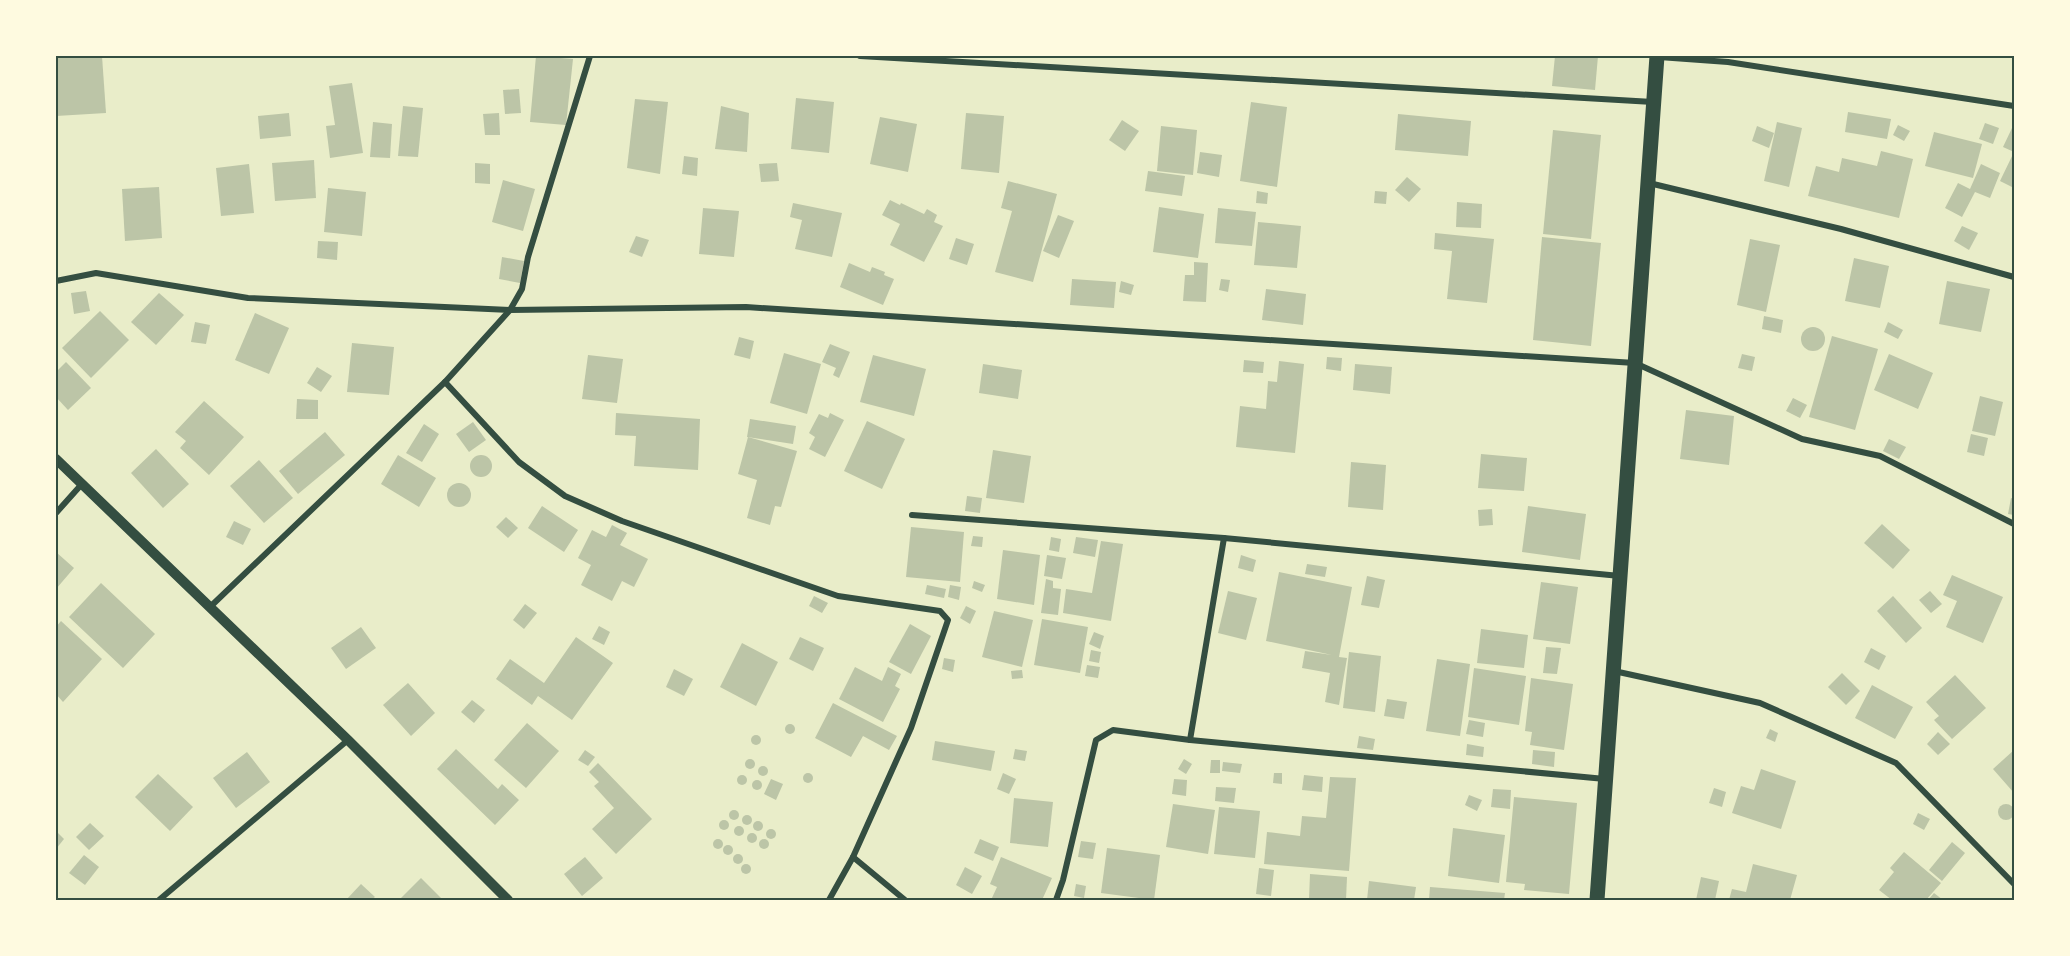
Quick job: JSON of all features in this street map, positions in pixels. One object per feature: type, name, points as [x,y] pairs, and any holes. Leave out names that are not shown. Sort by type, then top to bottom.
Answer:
[{"type":"main road","points":[[1597,900],[1657,56]]},
{"type":"street","points":[[210,607],[445,382],[510,310],[522,289],[528,257],[590,56]]},
{"type":"street","points":[[860,56],[947,58],[1653,102]]},
{"type":"street","points":[[1657,56],[1728,62],[2014,106]]},
{"type":"street","points":[[1648,183],[1841,229],[2014,277]]},
{"type":"street","points":[[56,280],[96,273],[248,298],[510,310],[746,307],[1635,363],[1802,439],[1880,456],[2014,524]]},
{"type":"street","points":[[445,382],[519,462],[565,496],[622,521],[837,596],[940,611],[948,620],[910,728],[853,857],[829,900]]},
{"type":"street","points":[[56,459],[348,740],[508,900]]},
{"type":"street","points":[[56,513],[81,485]]},
{"type":"street","points":[[912,515],[1224,538],[1620,576]]},
{"type":"street","points":[[1190,740],[1224,538]]},
{"type":"street","points":[[1614,671],[1760,703],[1896,763],[2014,884]]},
{"type":"street","points":[[1056,900],[1063,880],[1096,740],[1113,730],[1190,740],[1606,779]]},
{"type":"street","points":[[159,900],[348,740]]},
{"type":"street","points":[[853,857],[905,900]]},
{"type":"building","points":[[56,56],[102,56],[106,113],[56,116]]},
{"type":"building","points":[[536,56],[573,59],[566,125],[530,122]]},
{"type":"building","points":[[1555,56],[1598,56],[1595,90],[1552,86]]},
{"type":"building","points":[[352,83],[363,153],[330,158],[326,126],[335,125],[329,86]]},
{"type":"building","points":[[519,89],[521,113],[505,114],[503,90]]},
{"type":"building","points":[[796,98],[834,102],[829,153],[791,149]]},
{"type":"building","points":[[635,99],[668,102],[660,174],[627,168]]},
{"type":"building","points":[[1251,102],[1287,107],[1277,187],[1240,181]]},
{"type":"building","points":[[403,106],[423,108],[418,157],[398,156]]},
{"type":"building","points":[[721,106],[749,113],[747,152],[715,149]]},
{"type":"building","points":[[1848,112],[1891,119],[1887,139],[1845,132]]},
{"type":"building","points":[[289,113],[291,136],[260,139],[258,116]]},
{"type":"building","points":[[499,113],[500,135],[485,135],[483,114]]},
{"type":"building","points":[[966,113],[1004,116],[999,173],[961,169]]},
{"type":"building","points":[[1398,114],[1471,121],[1468,156],[1395,150]]},
{"type":"building","points":[[880,117],[917,124],[908,172],[870,164]]},
{"type":"building","points":[[1122,120],[1139,131],[1125,151],[1109,140]]},
{"type":"building","points":[[373,122],[392,124],[390,158],[370,157]]},
{"type":"building","points":[[1777,122],[1802,128],[1789,187],[1764,181]]},
{"type":"building","points":[[1985,123],[1999,128],[1993,144],[1979,139]]},
{"type":"building","points":[[1898,125],[1910,131],[1904,141],[1893,135]]},
{"type":"building","points":[[1161,126],[1197,130],[1193,175],[1157,171]]},
{"type":"building","points":[[1757,126],[1774,133],[1769,148],[1752,141]]},
{"type":"building","points":[[2012,128],[2014,129],[2014,152],[2003,147]]},
{"type":"building","points":[[1553,130],[1601,135],[1591,239],[1543,234]]},
{"type":"building","points":[[1934,132],[1982,144],[1973,178],[1925,166]]},
{"type":"building","points":[[1881,151],[1913,159],[1899,218],[1808,196],[1816,166],[1839,172],[1842,158],[1877,166]]},
{"type":"building","points":[[1200,152],[1222,155],[1219,177],[1197,173]]},
{"type":"building","points":[[2014,152],[2014,188],[2000,181]]},
{"type":"building","points":[[684,156],[698,158],[697,176],[682,174]]},
{"type":"building","points":[[314,160],[316,198],[275,201],[272,163]]},
{"type":"building","points":[[475,163],[490,164],[490,184],[475,183]]},
{"type":"building","points":[[777,163],[779,181],[761,182],[759,164]]},
{"type":"building","points":[[249,164],[254,213],[221,216],[216,168]]},
{"type":"building","points":[[1981,164],[2000,173],[1990,198],[1975,192],[1962,217],[1945,208],[1958,183],[1970,189]]},
{"type":"building","points":[[1148,171],[1185,176],[1182,196],[1145,191]]},
{"type":"building","points":[[1407,177],[1421,189],[1409,202],[1395,190]]},
{"type":"building","points":[[503,180],[535,189],[523,231],[492,222]]},
{"type":"building","points":[[1008,181],[1057,194],[1033,282],[995,272],[1012,211],[1001,208]]},
{"type":"building","points":[[159,187],[162,238],[125,241],[122,189]]},
{"type":"building","points":[[328,188],[366,192],[362,236],[324,232]]},
{"type":"building","points":[[1257,191],[1268,193],[1267,204],[1256,203]]},
{"type":"building","points":[[1375,191],[1387,192],[1386,204],[1374,203]]},
{"type":"building","points":[[890,200],[924,214],[927,209],[937,215],[934,222],[943,226],[924,262],[890,245],[900,224],[882,215]]},
{"type":"building","points":[[1457,202],[1482,204],[1481,228],[1456,227]]},
{"type":"building","points":[[793,203],[842,213],[832,257],[795,249],[802,220],[790,217]]},
{"type":"building","points":[[1159,207],[1204,214],[1198,258],[1153,252]]},
{"type":"building","points":[[703,208],[739,211],[734,257],[699,254]]},
{"type":"building","points":[[1218,208],[1256,212],[1252,246],[1215,243]]},
{"type":"building","points":[[1058,215],[1074,221],[1059,258],[1043,251]]},
{"type":"building","points":[[1258,222],[1301,226],[1297,268],[1254,265]]},
{"type":"building","points":[[1962,226],[1978,233],[1969,250],[1954,241]]},
{"type":"building","points":[[1435,233],[1494,239],[1487,303],[1447,299],[1452,251],[1434,249]]},
{"type":"building","points":[[636,236],[649,240],[642,257],[629,252]]},
{"type":"building","points":[[1542,237],[1601,243],[1591,346],[1533,340]]},
{"type":"building","points":[[956,238],[974,244],[967,265],[949,259]]},
{"type":"building","points":[[1750,239],[1780,245],[1766,312],[1737,305]]},
{"type":"building","points":[[318,241],[338,242],[337,260],[317,258]]},
{"type":"building","points":[[502,257],[524,261],[520,283],[499,279]]},
{"type":"building","points":[[1854,258],[1889,266],[1880,308],[1845,301]]},
{"type":"building","points":[[1194,262],[1208,263],[1206,302],[1183,301],[1185,275],[1194,275]]},
{"type":"building","points":[[849,263],[870,272],[872,267],[885,272],[884,275],[894,279],[883,305],[840,287]]},
{"type":"building","points":[[1072,279],[1116,282],[1114,308],[1070,305]]},
{"type":"building","points":[[1221,279],[1230,280],[1228,292],[1219,290]]},
{"type":"building","points":[[1121,281],[1134,285],[1131,295],[1119,292]]},
{"type":"building","points":[[1947,281],[1990,289],[1981,332],[1939,324]]},
{"type":"building","points":[[1266,289],[1306,294],[1303,325],[1262,320]]},
{"type":"building","points":[[86,291],[90,311],[74,314],[71,293]]},
{"type":"building","points":[[159,293],[184,315],[156,345],[131,322]]},
{"type":"building","points":[[100,311],[129,340],[91,378],[62,348]]},
{"type":"building","points":[[255,313],[289,328],[269,374],[235,360]]},
{"type":"building","points":[[1764,316],[1783,320],[1781,333],[1762,329]]},
{"type":"building","points":[[195,322],[210,325],[206,344],[191,342]]},
{"type":"building","points":[[1888,322],[1903,330],[1898,339],[1884,332]]},
{"type":"building","points":[[1813,327],[1822,330],[1825,339],[1822,348],[1813,351],[1804,348],[1801,339],[1804,330]]},
{"type":"building","points":[[1832,336],[1878,349],[1855,430],[1809,417]]},
{"type":"building","points":[[739,337],[754,341],[750,359],[734,355]]},
{"type":"building","points":[[352,343],[394,347],[389,395],[347,392]]},
{"type":"building","points":[[830,344],[850,352],[839,378],[833,375],[836,368],[822,362]]},
{"type":"building","points":[[784,353],[821,364],[807,414],[770,403]]},
{"type":"building","points":[[1742,354],[1755,357],[1752,371],[1738,368]]},
{"type":"building","points":[[1889,354],[1933,373],[1918,409],[1874,390]]},
{"type":"building","points":[[588,355],[623,359],[617,403],[582,399]]},
{"type":"building","points":[[873,355],[926,369],[914,416],[860,402]]},
{"type":"building","points":[[1327,357],[1342,358],[1341,371],[1326,369]]},
{"type":"building","points":[[1244,360],[1264,362],[1263,373],[1243,372]]},
{"type":"building","points":[[1279,361],[1304,364],[1295,453],[1236,447],[1240,406],[1266,409],[1268,381],[1277,382]]},
{"type":"building","points":[[66,362],[91,388],[68,410],[56,397],[56,372]]},
{"type":"building","points":[[983,364],[1022,370],[1018,399],[979,393]]},
{"type":"building","points":[[1355,364],[1392,367],[1390,394],[1353,390]]},
{"type":"building","points":[[317,367],[332,376],[321,392],[307,383]]},
{"type":"building","points":[[1980,396],[2003,402],[1995,436],[1972,431]]},
{"type":"building","points":[[1793,398],[1807,405],[1800,418],[1786,411]]},
{"type":"building","points":[[297,399],[318,400],[318,419],[296,419]]},
{"type":"building","points":[[204,401],[244,437],[209,475],[180,448],[186,441],[175,432]]},
{"type":"building","points":[[1686,410],[1734,416],[1729,465],[1680,459]]},
{"type":"building","points":[[616,413],[700,419],[698,470],[634,466],[636,436],[615,435]]},
{"type":"building","points":[[830,413],[844,420],[825,457],[809,449],[815,437],[809,433],[819,414],[828,418]]},
{"type":"building","points":[[750,419],[796,426],[793,444],[747,437]]},
{"type":"building","points":[[867,421],[905,439],[882,489],[844,471]]},
{"type":"building","points":[[473,422],[486,440],[469,452],[456,434]]},
{"type":"building","points":[[424,424],[439,434],[422,462],[406,453]]},
{"type":"building","points":[[325,432],[345,455],[298,494],[279,471]]},
{"type":"building","points":[[1971,434],[1988,438],[1984,456],[1967,452]]},
{"type":"building","points":[[748,437],[797,451],[781,507],[775,506],[770,525],[747,518],[757,480],[738,474]]},
{"type":"building","points":[[1889,439],[1906,447],[1899,459],[1883,451]]},
{"type":"building","points":[[156,449],[189,484],[163,508],[131,473]]},
{"type":"building","points":[[993,450],[1031,456],[1024,503],[986,498]]},
{"type":"building","points":[[1481,454],[1527,458],[1524,491],[1478,488]]},
{"type":"building","points":[[398,455],[436,478],[419,507],[381,484]]},
{"type":"building","points":[[477,455],[485,455],[492,462],[492,470],[485,477],[477,477],[470,470],[470,462]]},
{"type":"building","points":[[259,460],[293,498],[264,523],[230,486]]},
{"type":"building","points":[[1351,462],[1386,465],[1383,510],[1348,507]]},
{"type":"building","points":[[454,483],[464,483],[471,490],[471,500],[464,507],[454,507],[447,500],[447,490]]},
{"type":"building","points":[[967,496],[982,498],[980,513],[965,511]]},
{"type":"building","points":[[2011,498],[2014,499],[2014,515],[2008,514]]},
{"type":"building","points":[[542,506],[578,530],[564,552],[528,528]]},
{"type":"building","points":[[1528,506],[1586,514],[1580,560],[1522,552]]},
{"type":"building","points":[[1492,509],[1493,525],[1479,526],[1478,510]]},
{"type":"building","points":[[506,517],[518,528],[508,538],[496,527]]},
{"type":"building","points":[[234,521],[251,529],[243,545],[226,537]]},
{"type":"building","points":[[1882,524],[1910,550],[1893,569],[1864,543]]},
{"type":"building","points":[[612,525],[627,533],[620,545],[648,559],[634,587],[622,581],[612,601],[581,585],[591,565],[578,558],[592,530],[606,537]]},
{"type":"building","points":[[911,527],[964,532],[960,582],[906,577]]},
{"type":"building","points":[[973,536],[983,537],[982,547],[971,546]]},
{"type":"building","points":[[1051,537],[1061,539],[1059,552],[1049,550]]},
{"type":"building","points":[[1076,537],[1098,540],[1095,557],[1073,553]]},
{"type":"building","points":[[1101,541],[1123,544],[1111,621],[1063,613],[1066,589],[1092,593]]},
{"type":"building","points":[[1003,550],[1040,555],[1034,605],[997,599]]},
{"type":"building","points":[[56,552],[74,568],[56,589]]},
{"type":"building","points":[[1047,555],[1066,558],[1062,579],[1044,576]]},
{"type":"building","points":[[1241,555],[1256,560],[1253,572],[1238,568]]},
{"type":"building","points":[[1307,564],[1327,567],[1325,577],[1305,574]]},
{"type":"building","points":[[1279,572],[1352,587],[1339,657],[1347,658],[1339,705],[1325,702],[1330,673],[1302,668],[1305,651],[1332,655],[1266,641]]},
{"type":"building","points":[[1952,575],[2003,597],[1983,643],[1946,627],[1957,601],[1943,595]]},
{"type":"building","points":[[1367,576],[1385,580],[1379,608],[1361,605]]},
{"type":"building","points":[[1046,579],[1053,581],[1053,588],[1061,589],[1058,615],[1041,613]]},
{"type":"building","points":[[974,581],[985,585],[982,592],[972,588]]},
{"type":"building","points":[[1541,582],[1578,587],[1570,644],[1533,639]]},
{"type":"building","points":[[101,583],[155,634],[123,668],[69,617]]},
{"type":"building","points":[[927,585],[946,589],[944,598],[925,594]]},
{"type":"building","points":[[950,585],[961,587],[959,600],[948,597]]},
{"type":"building","points":[[1228,591],[1257,598],[1246,640],[1218,633]]},
{"type":"building","points":[[1930,591],[1942,604],[1931,613],[1919,600]]},
{"type":"building","points":[[814,596],[828,603],[822,613],[809,606]]},
{"type":"building","points":[[1893,596],[1922,628],[1906,643],[1877,611]]},
{"type":"building","points":[[525,604],[537,613],[524,629],[513,620]]},
{"type":"building","points":[[966,606],[976,611],[970,624],[960,618]]},
{"type":"building","points":[[994,611],[1033,620],[1022,667],[982,657]]},
{"type":"building","points":[[1042,619],[1088,627],[1080,673],[1034,665]]},
{"type":"building","points":[[61,621],[102,659],[63,702],[56,694],[56,627]]},
{"type":"building","points":[[910,624],[931,636],[911,674],[889,662]]},
{"type":"building","points":[[599,626],[610,632],[604,645],[592,639]]},
{"type":"building","points":[[361,627],[376,648],[346,669],[331,648]]},
{"type":"building","points":[[1481,629],[1528,635],[1524,668],[1477,663]]},
{"type":"building","points":[[1094,632],[1104,636],[1100,649],[1089,644]]},
{"type":"building","points":[[576,637],[613,663],[572,720],[538,696],[532,705],[496,679],[510,659],[544,683]]},
{"type":"building","points":[[800,637],[824,648],[813,671],[789,659]]},
{"type":"building","points":[[742,643],[778,662],[756,706],[720,687]]},
{"type":"building","points":[[1546,647],[1561,648],[1557,674],[1543,673]]},
{"type":"building","points":[[1871,648],[1886,656],[1879,670],[1864,662]]},
{"type":"building","points":[[1091,650],[1101,652],[1099,663],[1089,661]]},
{"type":"building","points":[[1349,652],[1381,656],[1375,712],[1343,708]]},
{"type":"building","points":[[944,658],[955,660],[953,672],[942,669]]},
{"type":"building","points":[[1437,659],[1470,664],[1460,736],[1426,731]]},
{"type":"building","points":[[1087,665],[1100,667],[1098,678],[1085,676]]},
{"type":"building","points":[[855,667],[882,681],[888,667],[901,674],[895,686],[900,689],[883,722],[839,699]]},
{"type":"building","points":[[1474,668],[1526,676],[1519,725],[1468,717]]},
{"type":"building","points":[[674,669],[693,679],[684,696],[666,687]]},
{"type":"building","points":[[1022,670],[1023,678],[1012,679],[1011,671]]},
{"type":"building","points":[[1842,673],[1860,691],[1846,705],[1828,687]]},
{"type":"building","points":[[1955,675],[1986,708],[1952,739],[1934,720],[1939,716],[1926,702]]},
{"type":"building","points":[[1531,678],[1573,684],[1564,750],[1530,745],[1532,732],[1525,731]]},
{"type":"building","points":[[408,683],[435,713],[411,736],[383,705]]},
{"type":"building","points":[[1872,685],[1913,707],[1895,739],[1855,718]]},
{"type":"building","points":[[1387,699],[1407,702],[1404,719],[1384,716]]},
{"type":"building","points":[[472,700],[485,710],[474,723],[461,712]]},
{"type":"building","points":[[833,703],[897,736],[889,750],[863,736],[851,757],[815,738]]},
{"type":"building","points":[[1469,720],[1485,723],[1483,737],[1466,734]]},
{"type":"building","points":[[527,723],[559,751],[526,788],[494,760]]},
{"type":"building","points":[[790,724],[795,729],[790,734],[785,729]]},
{"type":"building","points":[[1770,729],[1778,733],[1775,742],[1766,738]]},
{"type":"building","points":[[1938,732],[1950,744],[1938,755],[1927,744]]},
{"type":"building","points":[[756,735],[760,736],[760,744],[756,745],[752,744],[751,740],[752,736]]},
{"type":"building","points":[[1359,736],[1375,739],[1373,750],[1357,748]]},
{"type":"building","points":[[935,741],[995,751],[991,771],[932,760]]},
{"type":"building","points":[[1467,744],[1484,747],[1483,757],[1466,755]]},
{"type":"building","points":[[456,749],[498,789],[502,784],[519,800],[495,825],[437,769]]},
{"type":"building","points":[[1015,749],[1027,751],[1025,761],[1013,759]]},
{"type":"building","points":[[585,750],[595,757],[588,766],[578,760]]},
{"type":"building","points":[[1533,750],[1555,752],[1554,767],[1532,764]]},
{"type":"building","points":[[2014,750],[2014,793],[1993,769]]},
{"type":"building","points":[[247,752],[270,782],[236,808],[213,778]]},
{"type":"building","points":[[750,759],[755,764],[750,769],[745,764]]},
{"type":"building","points":[[1184,759],[1192,764],[1186,774],[1178,769]]},
{"type":"building","points":[[1211,760],[1220,760],[1220,773],[1210,773]]},
{"type":"building","points":[[1223,762],[1242,764],[1240,773],[1222,771]]},
{"type":"building","points":[[598,763],[652,819],[616,854],[592,829],[614,808],[594,786],[599,782],[589,772]]},
{"type":"building","points":[[763,766],[768,771],[763,776],[758,771]]},
{"type":"building","points":[[1761,769],[1796,781],[1781,829],[1732,813],[1741,786],[1754,790]]},
{"type":"building","points":[[808,773],[813,778],[808,783],[803,778]]},
{"type":"building","points":[[1003,773],[1016,779],[1009,794],[997,789]]},
{"type":"building","points":[[1274,773],[1282,773],[1282,784],[1273,783]]},
{"type":"building","points":[[158,774],[193,807],[170,831],[135,797]]},
{"type":"building","points":[[742,775],[747,780],[742,785],[737,780]]},
{"type":"building","points":[[1304,775],[1323,777],[1322,792],[1302,790]]},
{"type":"building","points":[[1330,777],[1356,778],[1349,871],[1264,864],[1267,832],[1300,836],[1302,816],[1326,818]]},
{"type":"building","points":[[771,779],[783,784],[776,800],[764,794]]},
{"type":"building","points":[[1174,779],[1187,780],[1186,796],[1172,794]]},
{"type":"building","points":[[757,780],[762,785],[757,790],[752,785]]},
{"type":"building","points":[[1216,787],[1236,788],[1234,803],[1215,801]]},
{"type":"building","points":[[1714,788],[1726,792],[1722,807],[1709,803]]},
{"type":"building","points":[[1493,789],[1511,790],[1510,809],[1491,807]]},
{"type":"building","points":[[1469,795],[1482,800],[1477,811],[1465,805]]},
{"type":"building","points":[[1514,797],[1577,803],[1569,894],[1524,890],[1525,884],[1506,882]]},
{"type":"building","points":[[1014,798],[1053,802],[1048,847],[1010,843]]},
{"type":"building","points":[[1173,804],[1215,810],[1208,854],[1166,847]]},
{"type":"building","points":[[2006,804],[2012,806],[2014,812],[2012,818],[2006,820],[2000,818],[1998,812],[2000,806]]},
{"type":"building","points":[[1219,807],[1260,811],[1255,858],[1214,854]]},
{"type":"building","points":[[734,810],[738,811],[738,819],[734,820],[730,819],[729,815],[730,811]]},
{"type":"building","points":[[1918,813],[1930,819],[1924,830],[1913,824]]},
{"type":"building","points":[[747,815],[752,820],[747,825],[742,820]]},
{"type":"building","points":[[724,820],[729,825],[724,830],[719,825]]},
{"type":"building","points":[[758,821],[762,822],[762,830],[758,831],[754,830],[753,826],[754,822]]},
{"type":"building","points":[[90,823],[104,836],[89,850],[76,837]]},
{"type":"building","points":[[739,826],[743,827],[743,835],[739,836],[735,835],[734,831],[735,827]]},
{"type":"building","points":[[1453,828],[1505,835],[1499,883],[1448,876]]},
{"type":"building","points":[[771,829],[775,830],[775,838],[771,839],[767,838],[766,834],[767,830]]},
{"type":"building","points":[[56,831],[64,839],[56,849]]},
{"type":"building","points":[[752,833],[757,838],[752,843],[747,838]]},
{"type":"building","points":[[718,839],[723,844],[718,849],[713,844]]},
{"type":"building","points":[[764,839],[768,840],[768,848],[764,849],[760,848],[759,844],[760,840]]},
{"type":"building","points":[[980,839],[999,847],[993,861],[974,853]]},
{"type":"building","points":[[1081,841],[1096,843],[1093,859],[1078,857]]},
{"type":"building","points":[[1952,842],[1965,853],[1942,881],[1929,870]]},
{"type":"building","points":[[728,845],[733,850],[728,855],[723,850]]},
{"type":"building","points":[[1107,848],[1160,855],[1154,900],[1101,893]]},
{"type":"building","points":[[1904,852],[1941,883],[1926,900],[1892,900],[1879,890],[1894,872],[1890,868]]},
{"type":"building","points":[[738,854],[743,859],[738,864],[733,859]]},
{"type":"building","points":[[84,855],[99,867],[85,885],[69,873]]},
{"type":"building","points":[[585,857],[603,878],[582,896],[564,874]]},
{"type":"building","points":[[1001,857],[1052,878],[1042,900],[991,900],[997,887],[990,884]]},
{"type":"building","points":[[746,864],[750,865],[750,873],[746,874],[742,873],[741,869],[742,865]]},
{"type":"building","points":[[1753,864],[1797,875],[1790,900],[1729,900],[1732,889],[1746,892]]},
{"type":"building","points":[[965,867],[982,876],[972,894],[956,885]]},
{"type":"building","points":[[1259,868],[1274,870],[1271,896],[1256,894]]},
{"type":"building","points":[[1310,874],[1347,877],[1346,900],[1309,900]]},
{"type":"building","points":[[1701,877],[1719,881],[1715,900],[1696,900]]},
{"type":"building","points":[[421,878],[443,900],[399,900]]},
{"type":"building","points":[[1369,881],[1416,887],[1414,900],[1367,900]]},
{"type":"building","points":[[361,884],[375,897],[371,900],[346,900]]},
{"type":"building","points":[[1076,884],[1086,886],[1084,898],[1074,896]]},
{"type":"building","points":[[1430,887],[1505,893],[1504,900],[1429,900]]},
{"type":"building","points":[[1934,893],[1943,900],[1928,900]]}]
